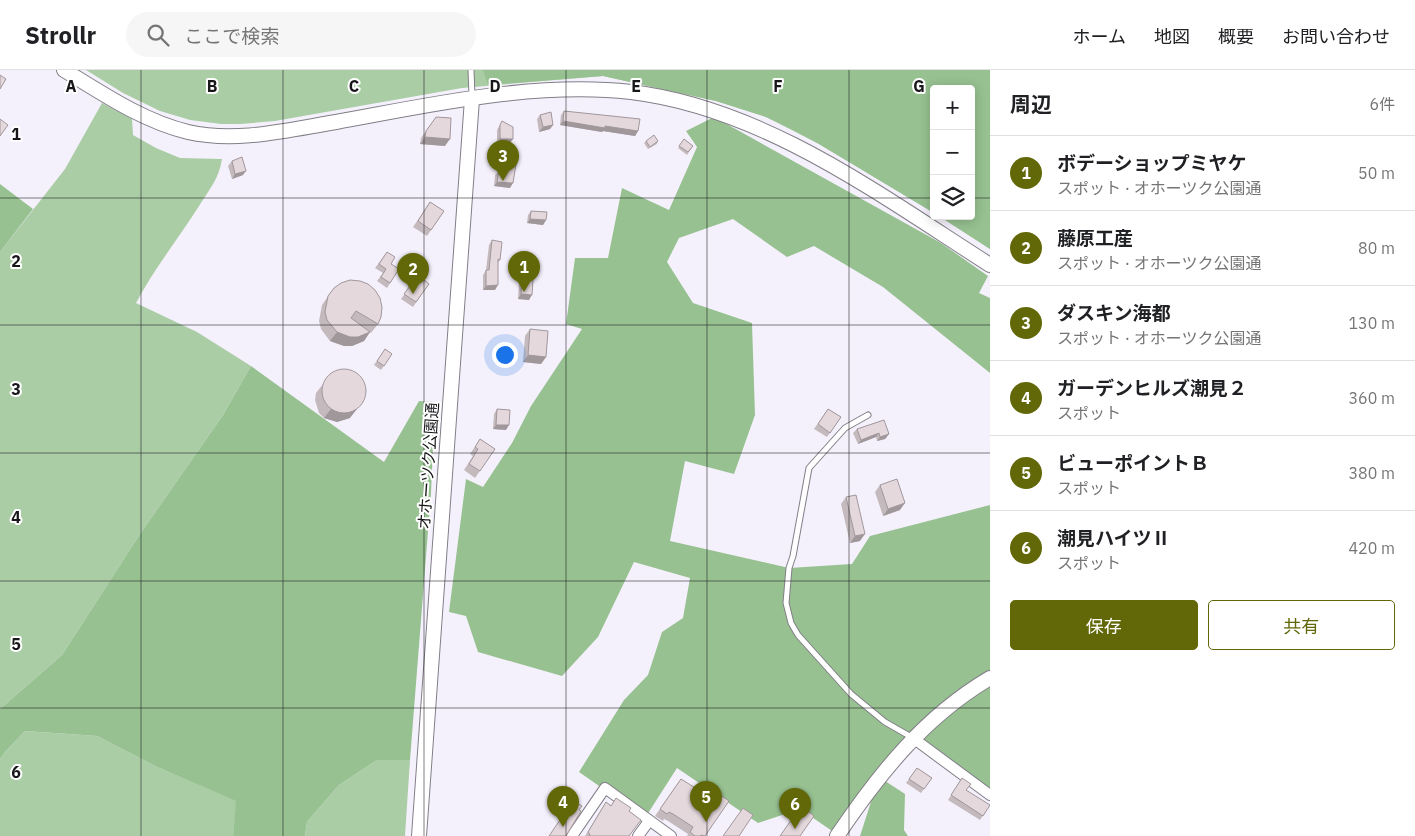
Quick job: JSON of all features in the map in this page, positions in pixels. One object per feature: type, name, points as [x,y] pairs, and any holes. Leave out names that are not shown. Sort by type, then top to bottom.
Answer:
[{"type":"street","points":[[64,70],[100,92],[165,126],[219,136],[241,136],[277,132],[472,99],[525,92],[566,89],[600,90],[657,96],[717,112],[754,126],[809,152],[990,266]]},
{"type":"street","name":"オホーツク公園通","points":[[420,836],[472,99]]},
{"type":"street","points":[[837,836],[879,778],[914,738],[950,706],[990,678]]},
{"type":"street","points":[[914,738],[990,795]]},
{"type":"street","points":[[572,836],[605,788],[670,836]]},
{"type":"street","points":[[638,836],[649,821]]},
{"type":"lane","points":[[471,70],[472,99]]},
{"type":"lane","points":[[868,415],[845,428],[809,468],[793,556],[789,568],[786,603],[791,623],[798,635],[851,694],[885,722],[914,738]]},
{"type":"green space","points":[[86,70],[990,70],[990,249],[945,220],[975,220],[975,85],[930,85],[930,211],[819,144],[766,117],[716,101],[603,76],[462,88],[275,121],[241,124],[221,124],[190,120],[160,111],[123,93]]},
{"type":"green space","points":[[483,70],[990,70],[990,249],[945,220],[975,220],[975,85],[930,85],[930,211],[791,129],[766,117],[716,101],[603,76],[488,85]]},
{"type":"green space","points":[[102,103],[132,119],[133,135],[156,148],[180,158],[222,159],[219,173],[213,184],[158,266],[136,303],[197,332],[251,366],[223,415],[140,534],[62,655],[0,709],[0,252],[65,169]]},
{"type":"green space","points":[[714,117],[941,243],[988,276],[979,293],[990,298],[990,373],[883,287],[814,246],[787,257],[733,219],[679,238],[667,262],[693,303],[752,323],[755,415],[734,474],[685,461],[670,541],[789,568],[852,564],[870,536],[990,505],[990,795],[914,738],[879,777],[905,794],[904,830],[908,836],[860,836],[878,780],[838,835],[800,809],[758,823],[677,768],[645,818],[579,772],[624,700],[648,675],[662,632],[683,618],[690,578],[634,562],[598,637],[562,676],[478,652],[466,616],[449,612],[466,479],[483,487],[512,443],[531,406],[582,329],[566,324],[575,258],[608,258],[622,188],[669,210],[697,147],[686,131]]},
{"type":"green space","points":[[0,184],[33,209],[0,252]]},
{"type":"green space","points":[[251,366],[384,462],[419,401],[435,402],[431,493],[410,760],[377,760],[339,785],[307,822],[305,836],[233,836],[236,801],[157,767],[97,736],[25,731],[0,759],[0,709],[62,655],[140,534],[223,415]]},
{"type":"green space","points":[[25,731],[97,736],[157,767],[237,801],[233,836],[0,836],[0,759]]},
{"type":"green space","points":[[377,760],[410,760],[405,836],[305,836],[307,822],[339,785]]},
{"type":"building","points":[[0,75],[6,79],[0,89]]},
{"type":"building","points":[[564,111],[640,119],[638,131],[563,121]]},
{"type":"building","points":[[551,112],[553,125],[543,127],[540,115]]},
{"type":"building","points":[[436,117],[451,118],[450,139],[425,137],[426,131]]},
{"type":"building","points":[[0,119],[8,125],[0,136]]},
{"type":"building","points":[[502,121],[513,127],[513,139],[500,139],[500,125]]},
{"type":"building","points":[[654,135],[658,141],[650,147],[646,141]]},
{"type":"building","points":[[684,139],[693,146],[688,152],[679,146]]},
{"type":"building","points":[[242,157],[246,171],[235,174],[232,161]]},
{"type":"building","points":[[503,162],[516,164],[513,183],[497,182],[499,170],[502,171]]},
{"type":"building","points":[[430,202],[444,211],[431,230],[418,221]]},
{"type":"building","points":[[531,211],[547,212],[546,220],[530,219]]},
{"type":"building","points":[[492,240],[502,242],[500,260],[498,259],[498,285],[486,286],[486,270],[489,270]]},
{"type":"building","points":[[387,252],[395,257],[391,264],[399,269],[390,283],[381,277],[386,269],[379,264]]},
{"type":"building","points":[[418,275],[429,284],[416,302],[404,294]]},
{"type":"building","points":[[522,279],[533,280],[532,295],[521,294]]},
{"type":"building","points":[[350,280],[368,284],[380,298],[382,307],[378,324],[356,311],[351,318],[370,332],[358,337],[350,337],[337,332],[327,320],[325,312],[328,296],[334,288]]},
{"type":"building","points":[[530,329],[548,331],[546,357],[528,355]]},
{"type":"building","points":[[385,349],[392,354],[384,366],[377,361]]},
{"type":"building","points":[[344,369],[356,373],[362,379],[366,391],[362,403],[356,409],[344,413],[332,409],[326,403],[322,391],[326,379],[332,373]]},
{"type":"building","points":[[497,409],[510,410],[509,425],[496,425]]},
{"type":"building","points":[[828,409],[841,417],[830,433],[818,424]]},
{"type":"building","points":[[884,420],[889,434],[880,437],[879,433],[861,440],[857,429]]},
{"type":"building","points":[[480,439],[495,449],[480,471],[469,464],[478,449],[475,447]]},
{"type":"building","points":[[897,479],[905,503],[888,509],[880,485]]},
{"type":"building","points":[[856,495],[865,534],[855,536],[846,497]]},
{"type":"building","points":[[917,768],[932,778],[924,789],[909,779]]},
{"type":"building","points":[[962,778],[971,784],[966,790],[990,805],[983,816],[951,795]]},
{"type":"building","points":[[681,779],[713,799],[717,793],[729,801],[705,836],[695,836],[690,832],[693,827],[673,814],[669,812],[667,814],[660,809]]},
{"type":"building","points":[[616,798],[631,808],[629,811],[641,820],[629,836],[589,836],[588,832],[606,802],[611,806]]},
{"type":"building","points":[[573,801],[582,806],[579,810],[581,811],[566,836],[549,836]]},
{"type":"building","points":[[801,806],[814,816],[800,836],[780,836]]},
{"type":"building","points":[[743,808],[753,815],[739,836],[723,836]]},
{"type":"place","name":"ダスキン海都","points":[[503,181]]},
{"type":"place","name":"ボデーショップミヤケ","points":[[524,292]]},
{"type":"place","name":"藤原工産","points":[[413,294]]},
{"type":"place","name":"ビューポイントＢ","points":[[706,822]]},
{"type":"place","name":"ガーデンヒルズ潮見２","points":[[563,827]]},
{"type":"place","name":"潮見ハイツⅡ","points":[[795,829]]}]
